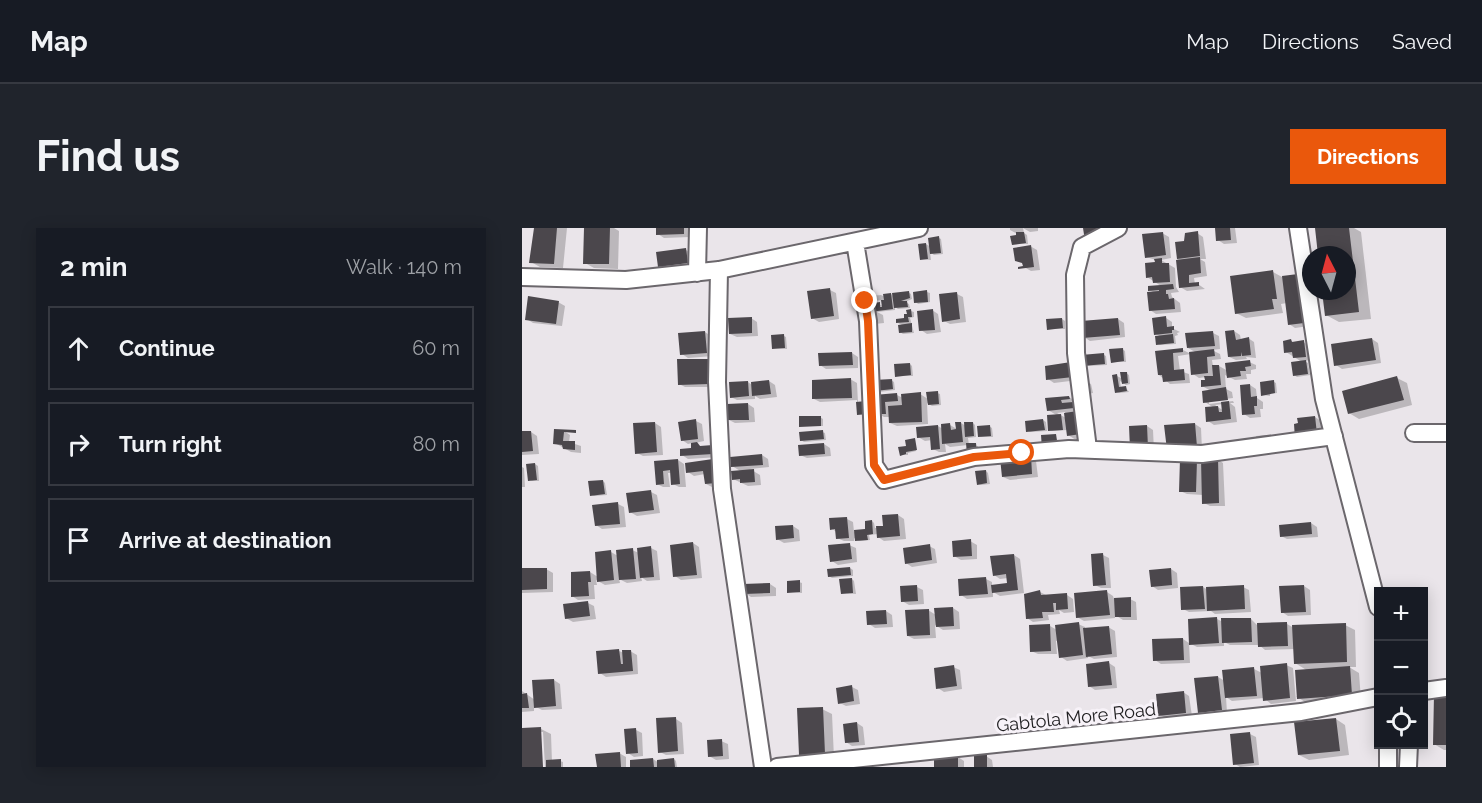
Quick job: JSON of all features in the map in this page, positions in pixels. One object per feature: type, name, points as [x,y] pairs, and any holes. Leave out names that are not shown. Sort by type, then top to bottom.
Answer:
[{"type":"street","points":[[697,273],[698,228]]},
{"type":"street","points":[[523,279],[626,280],[697,273],[919,228]]},
{"type":"street","points":[[1088,449],[1076,353],[1075,275],[1082,247],[1118,228]]},
{"type":"street","points":[[1298,228],[1324,399],[1374,591]]},
{"type":"street","points":[[855,242],[868,321],[874,465],[884,480],[974,457],[1069,449],[1202,454],[1334,436]]},
{"type":"street","points":[[719,270],[717,382],[722,489],[763,767]]},
{"type":"street","points":[[1414,433],[1446,433]]},
{"type":"street","points":[[1428,690],[1446,688]]},
{"type":"street","name":"Gabtola More Road","points":[[777,767],[1301,712],[1374,698]]},
{"type":"street","points":[[1388,749],[1388,767]]},
{"type":"street","points":[[1408,767],[1409,749]]},
{"type":"building","points":[[534,228],[557,228],[554,264],[529,263]]},
{"type":"building","points":[[584,228],[610,228],[609,264],[583,264]]},
{"type":"building","points":[[656,228],[684,228],[684,234],[656,235]]},
{"type":"building","points":[[1083,228],[1110,228],[1085,241]]},
{"type":"building","points":[[1215,228],[1230,228],[1231,240],[1216,241]]},
{"type":"building","points":[[1315,228],[1349,228],[1351,246],[1317,246]]},
{"type":"building","points":[[1198,231],[1200,256],[1177,259],[1175,242],[1184,241],[1185,233]]},
{"type":"building","points":[[1016,232],[1024,232],[1026,243],[1012,245],[1010,236],[1016,235]]},
{"type":"building","points":[[1163,232],[1166,255],[1145,258],[1142,234]]},
{"type":"building","points":[[939,236],[941,253],[930,254],[928,238]]},
{"type":"building","points":[[926,243],[928,259],[920,260],[918,244]]},
{"type":"building","points":[[1031,245],[1034,267],[1018,269],[1023,266],[1022,263],[1015,261],[1013,248]]},
{"type":"building","points":[[686,248],[688,263],[658,267],[656,252]]},
{"type":"building","points":[[1200,257],[1201,273],[1189,275],[1189,283],[1199,282],[1199,286],[1179,288],[1176,260]]},
{"type":"building","points":[[1162,258],[1162,263],[1169,263],[1170,282],[1153,283],[1152,277],[1146,278],[1145,263],[1155,262],[1154,259]]},
{"type":"building","points":[[1273,270],[1277,299],[1272,299],[1274,309],[1235,314],[1230,276]]},
{"type":"building","points":[[1298,274],[1304,323],[1288,325],[1282,276]]},
{"type":"building","points":[[1173,284],[1174,289],[1166,290],[1166,294],[1169,299],[1174,298],[1175,309],[1149,311],[1147,292],[1159,290],[1148,291],[1148,286]]},
{"type":"building","points":[[1356,287],[1359,312],[1325,316],[1323,300],[1356,300]]},
{"type":"building","points":[[830,288],[834,316],[811,319],[807,291]]},
{"type":"building","points":[[927,290],[928,302],[914,303],[913,292]]},
{"type":"building","points":[[909,291],[910,298],[901,301],[907,301],[908,307],[894,308],[892,293]]},
{"type":"building","points":[[957,292],[960,319],[942,322],[939,294]]},
{"type":"building","points":[[891,293],[893,309],[870,312],[869,309],[875,308],[874,303],[880,302],[880,307],[882,307],[883,294]]},
{"type":"building","points":[[528,296],[559,301],[556,324],[525,320]]},
{"type":"building","points":[[911,309],[912,317],[908,317],[909,322],[896,323],[896,319],[904,318],[904,314],[907,314],[906,310]]},
{"type":"building","points":[[933,309],[935,330],[919,331],[917,311]]},
{"type":"building","points":[[1166,316],[1167,327],[1174,326],[1174,330],[1172,333],[1154,335],[1152,318]]},
{"type":"building","points":[[752,317],[752,333],[729,334],[728,318]]},
{"type":"building","points":[[1062,318],[1063,328],[1047,330],[1046,319]]},
{"type":"building","points":[[1118,318],[1120,335],[1082,338],[1081,321]]},
{"type":"building","points":[[912,323],[912,332],[899,333],[898,325]]},
{"type":"building","points":[[1234,330],[1236,340],[1249,337],[1251,355],[1242,356],[1242,352],[1241,356],[1228,357],[1225,331]]},
{"type":"building","points":[[705,331],[707,353],[680,355],[678,333]]},
{"type":"building","points":[[1213,331],[1215,346],[1187,348],[1185,333]]},
{"type":"building","points":[[784,334],[785,348],[772,349],[771,335]]},
{"type":"building","points":[[1173,334],[1174,343],[1156,345],[1155,336]]},
{"type":"building","points":[[1372,338],[1376,360],[1334,366],[1331,344]]},
{"type":"building","points":[[1291,339],[1292,342],[1304,340],[1306,357],[1293,358],[1292,352],[1284,353],[1283,341]]},
{"type":"building","points":[[1123,348],[1124,361],[1111,363],[1109,349]]},
{"type":"building","points":[[1183,348],[1183,352],[1173,353],[1174,370],[1184,369],[1185,380],[1163,382],[1162,375],[1158,375],[1155,351]]},
{"type":"building","points":[[1214,349],[1215,356],[1207,357],[1208,373],[1191,375],[1189,352]]},
{"type":"building","points":[[852,352],[853,365],[819,366],[818,353]]},
{"type":"building","points":[[1104,353],[1105,364],[1082,366],[1081,355]]},
{"type":"building","points":[[677,359],[708,359],[709,384],[678,385]]},
{"type":"building","points":[[1250,360],[1251,366],[1245,367],[1246,371],[1240,371],[1241,376],[1227,378],[1225,363]]},
{"type":"building","points":[[1306,360],[1308,374],[1293,376],[1291,362]]},
{"type":"building","points":[[1071,362],[1073,377],[1046,380],[1045,366]]},
{"type":"building","points":[[910,363],[911,375],[895,377],[894,364]]},
{"type":"building","points":[[1212,365],[1219,365],[1221,385],[1201,387],[1201,380],[1205,380],[1204,376],[1213,376]]},
{"type":"building","points":[[1120,372],[1127,372],[1128,383],[1122,384]]},
{"type":"building","points":[[1117,374],[1119,387],[1126,386],[1127,391],[1115,393],[1112,375]]},
{"type":"building","points":[[1397,376],[1404,400],[1348,414],[1342,391]]},
{"type":"building","points":[[851,378],[852,398],[812,399],[812,380]]},
{"type":"building","points":[[892,379],[893,389],[875,391],[874,380]]},
{"type":"building","points":[[769,380],[771,394],[752,396],[751,382]]},
{"type":"building","points":[[1274,380],[1275,393],[1261,396],[1260,382]]},
{"type":"building","points":[[748,381],[749,396],[730,398],[729,382]]},
{"type":"building","points":[[1250,384],[1251,397],[1257,396],[1257,406],[1254,406],[1255,414],[1242,415],[1240,385]]},
{"type":"building","points":[[1226,387],[1228,400],[1203,403],[1202,391]]},
{"type":"building","points":[[938,391],[939,404],[928,405],[926,392]]},
{"type":"building","points":[[921,392],[922,422],[889,423],[888,406],[902,405],[901,394]]},
{"type":"building","points":[[897,393],[898,401],[885,402],[886,414],[876,414],[874,395]]},
{"type":"building","points":[[1069,396],[1070,399],[1061,400],[1062,403],[1073,402],[1074,408],[1047,411],[1045,398]]},
{"type":"building","points":[[866,401],[867,414],[857,415],[856,402]]},
{"type":"building","points":[[1229,401],[1231,419],[1206,422],[1205,407],[1218,406],[1219,412],[1222,412],[1221,402]]},
{"type":"building","points":[[748,403],[749,420],[728,420],[727,404]]},
{"type":"building","points":[[1078,411],[1081,434],[1067,436],[1064,413]]},
{"type":"building","points":[[1061,414],[1063,430],[1048,431],[1047,415]]},
{"type":"building","points":[[799,416],[821,416],[821,426],[799,427]]},
{"type":"building","points":[[1315,416],[1317,434],[1295,439],[1294,424],[1298,423],[1297,418]]},
{"type":"building","points":[[696,419],[698,439],[681,441],[678,422]]},
{"type":"building","points":[[1043,419],[1045,430],[1026,432],[1025,421]]},
{"type":"building","points":[[655,422],[657,452],[635,454],[633,423]]},
{"type":"building","points":[[955,422],[961,422],[963,442],[942,444],[941,424],[950,423],[951,430],[956,429]]},
{"type":"building","points":[[964,422],[973,422],[974,436],[965,437]]},
{"type":"building","points":[[1195,423],[1197,447],[1167,450],[1164,425]]},
{"type":"building","points":[[938,425],[940,449],[931,450],[930,437],[917,438],[916,427]]},
{"type":"building","points":[[990,425],[991,436],[978,437],[977,426]]},
{"type":"building","points":[[1147,425],[1148,448],[1130,449],[1129,426]]},
{"type":"building","points":[[554,429],[576,430],[576,433],[564,432],[563,441],[575,441],[575,450],[563,449],[562,445],[553,444]]},
{"type":"building","points":[[823,430],[824,439],[800,441],[799,432]]},
{"type":"building","points":[[522,431],[531,431],[533,451],[522,452]]},
{"type":"building","points":[[1056,434],[1058,447],[1042,449],[1041,435]]},
{"type":"building","points":[[915,438],[917,450],[900,456],[898,447],[906,446],[905,440]]},
{"type":"building","points":[[697,442],[700,446],[713,445],[713,454],[680,456],[680,449],[691,448],[691,443]]},
{"type":"building","points":[[824,443],[825,454],[799,456],[798,445]]},
{"type":"building","points":[[966,443],[976,443],[977,454],[967,455]]},
{"type":"building","points":[[762,454],[763,465],[731,467],[730,457]]},
{"type":"building","points":[[1031,455],[1032,474],[1002,477],[1000,458]]},
{"type":"building","points":[[1218,458],[1219,503],[1202,504],[1201,459]]},
{"type":"building","points":[[678,459],[680,484],[671,485],[670,470],[663,471],[664,484],[656,485],[654,461]]},
{"type":"building","points":[[713,459],[716,483],[705,484],[703,471],[686,473],[685,463]]},
{"type":"building","points":[[1180,459],[1197,460],[1196,492],[1179,492]]},
{"type":"building","points":[[535,463],[537,480],[528,481],[526,464]]},
{"type":"building","points":[[754,469],[755,482],[740,483],[740,479],[732,480],[731,471]]},
{"type":"building","points":[[986,470],[987,483],[977,485],[975,471]]},
{"type":"building","points":[[603,480],[605,494],[590,496],[588,481]]},
{"type":"building","points":[[651,490],[654,510],[629,513],[626,493]]},
{"type":"building","points":[[618,502],[620,524],[595,526],[592,505]]},
{"type":"building","points":[[898,514],[900,536],[877,538],[876,526],[883,526],[882,515]]},
{"type":"building","points":[[847,517],[849,538],[836,539],[835,529],[830,530],[829,518]]},
{"type":"building","points":[[872,520],[873,534],[867,535],[868,540],[855,541],[854,530],[865,529],[865,521]]},
{"type":"building","points":[[1311,522],[1312,534],[1280,537],[1279,525]]},
{"type":"building","points":[[793,525],[794,538],[776,540],[775,526]]},
{"type":"building","points":[[971,539],[972,556],[953,557],[952,541]]},
{"type":"building","points":[[693,542],[697,575],[673,577],[670,545]]},
{"type":"building","points":[[850,543],[852,559],[830,562],[828,545]]},
{"type":"building","points":[[930,544],[932,560],[905,564],[903,548]]},
{"type":"building","points":[[651,546],[654,577],[640,578],[637,548]]},
{"type":"building","points":[[633,548],[636,579],[619,580],[616,550]]},
{"type":"building","points":[[611,550],[614,580],[597,582],[595,552]]},
{"type":"building","points":[[1103,553],[1106,585],[1093,586],[1091,554]]},
{"type":"building","points":[[1014,554],[1018,590],[992,593],[991,585],[1007,583],[1006,574],[993,576],[990,556]]},
{"type":"building","points":[[850,567],[851,575],[828,577],[827,569]]},
{"type":"building","points":[[522,568],[547,568],[547,589],[522,590]]},
{"type":"building","points":[[1171,568],[1172,585],[1151,587],[1149,570]]},
{"type":"building","points":[[590,571],[589,596],[571,597],[571,572]]},
{"type":"building","points":[[986,577],[988,594],[959,596],[958,579]]},
{"type":"building","points":[[852,578],[853,593],[841,594],[839,579]]},
{"type":"building","points":[[800,580],[800,592],[787,593],[787,581]]},
{"type":"building","points":[[770,583],[770,593],[744,594],[743,584]]},
{"type":"building","points":[[917,585],[918,601],[901,602],[900,586]]},
{"type":"building","points":[[1244,585],[1245,609],[1207,611],[1206,587]]},
{"type":"building","points":[[1304,585],[1306,612],[1281,613],[1279,586]]},
{"type":"building","points":[[1203,586],[1205,609],[1181,610],[1180,587]]},
{"type":"building","points":[[1040,590],[1041,595],[1067,593],[1068,609],[1056,610],[1056,603],[1053,603],[1054,612],[1042,612],[1043,618],[1026,619],[1024,594]]},
{"type":"building","points":[[1107,590],[1110,615],[1076,618],[1074,593]]},
{"type":"building","points":[[1131,597],[1131,617],[1115,617],[1114,598]]},
{"type":"building","points":[[588,601],[590,616],[565,619],[563,604]]},
{"type":"building","points":[[953,607],[954,626],[936,627],[934,608]]},
{"type":"building","points":[[929,609],[930,635],[907,636],[905,610]]},
{"type":"building","points":[[886,610],[887,624],[867,625],[866,611]]},
{"type":"building","points":[[1217,617],[1219,643],[1189,645],[1188,619]]},
{"type":"building","points":[[1221,618],[1251,618],[1252,642],[1222,643]]},
{"type":"building","points":[[1079,622],[1083,655],[1059,658],[1055,625]]},
{"type":"building","points":[[1287,622],[1288,646],[1258,647],[1257,623]]},
{"type":"building","points":[[1346,623],[1347,662],[1294,664],[1292,625]]},
{"type":"building","points":[[1050,624],[1051,651],[1030,652],[1029,625]]},
{"type":"building","points":[[1109,626],[1112,654],[1086,657],[1083,628]]},
{"type":"building","points":[[1183,638],[1184,660],[1153,661],[1152,639]]},
{"type":"building","points":[[619,649],[621,664],[623,664],[622,650],[631,650],[633,671],[598,674],[596,651]]},
{"type":"building","points":[[1109,661],[1112,685],[1088,687],[1086,664]]},
{"type":"building","points":[[1287,663],[1290,698],[1263,701],[1260,666]]},
{"type":"building","points":[[954,665],[957,686],[936,689],[934,668]]},
{"type":"building","points":[[1350,666],[1352,695],[1297,699],[1295,670]]},
{"type":"building","points":[[1254,667],[1257,696],[1225,698],[1222,670]]},
{"type":"building","points":[[1218,676],[1222,710],[1198,713],[1194,678]]},
{"type":"building","points":[[554,679],[556,706],[534,708],[532,680]]},
{"type":"building","points":[[852,685],[854,701],[838,704],[836,688]]},
{"type":"building","points":[[1184,691],[1186,713],[1158,716],[1156,694]]},
{"type":"building","points":[[527,693],[529,708],[522,708],[522,694]]},
{"type":"building","points":[[1434,694],[1446,694],[1446,745],[1433,745]]},
{"type":"building","points":[[823,707],[825,754],[799,755],[797,708]]},
{"type":"building","points":[[676,717],[678,751],[658,753],[656,718]]},
{"type":"building","points":[[1336,718],[1340,751],[1298,755],[1294,722]]},
{"type":"building","points":[[857,722],[859,742],[845,743],[843,724]]},
{"type":"building","points":[[541,727],[543,767],[522,767],[522,728]]},
{"type":"building","points":[[636,728],[638,753],[626,754],[624,729]]},
{"type":"building","points":[[1250,732],[1254,763],[1233,765],[1230,734]]},
{"type":"building","points":[[722,739],[723,756],[708,757],[707,740]]},
{"type":"building","points":[[620,752],[621,767],[597,767],[595,754]]},
{"type":"building","points":[[974,755],[987,755],[987,767],[974,767]]},
{"type":"building","points":[[958,756],[958,767],[934,767],[934,757]]},
{"type":"building","points":[[653,758],[654,767],[630,767],[630,760]]},
{"type":"building","points":[[674,758],[675,767],[657,767],[657,760]]},
{"type":"building","points":[[561,759],[561,767],[546,767],[546,760]]},
{"type":"route","points":[[865,301],[868,321],[874,465],[884,480],[974,457],[1022,453]]}]
